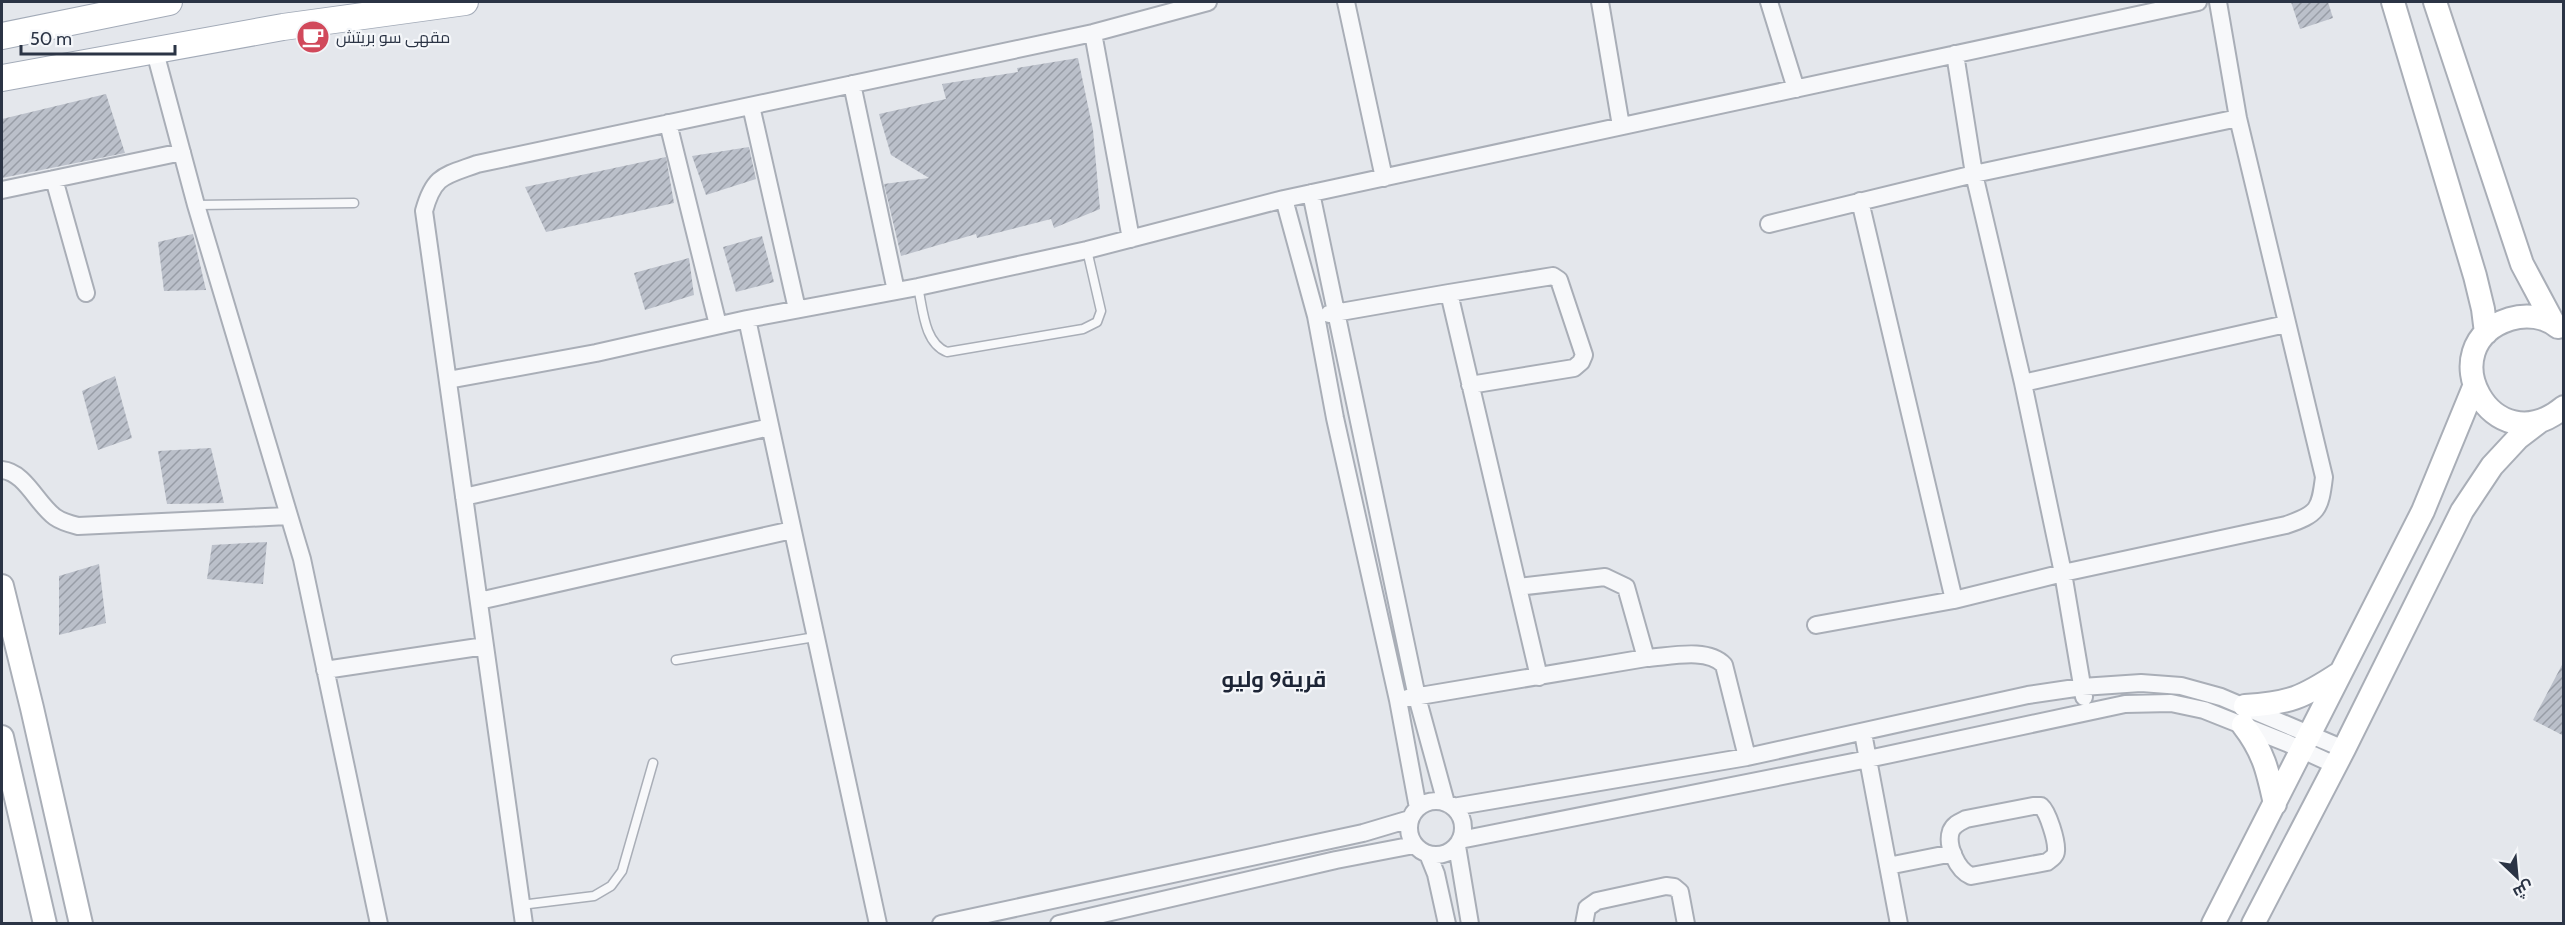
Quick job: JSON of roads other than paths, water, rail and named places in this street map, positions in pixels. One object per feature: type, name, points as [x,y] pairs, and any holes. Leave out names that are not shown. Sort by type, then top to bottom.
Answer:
[{"type":"main road","points":[[8,33],[165,2]]},
{"type":"main road","points":[[2,78],[284,27],[465,2]]},
{"type":"main road","points":[[2,89],[49,68]]},
{"type":"street","points":[[524,924],[424,211],[429,194],[437,180],[477,164],[1093,33],[1208,2]]},
{"type":"street","points":[[1346,2],[1384,178]]},
{"type":"street","points":[[1600,2],[1621,126]]},
{"type":"street","points":[[1769,2],[1796,89]]},
{"type":"street","points":[[448,380],[596,353],[747,319],[918,287],[1087,250],[1284,199],[2198,2]]},
{"type":"street","points":[[1816,625],[1954,600],[2063,573],[2286,525],[2306,518],[2320,504],[2324,477],[2238,118],[2218,2]]},
{"type":"street","points":[[2393,2],[2472,266],[2483,309],[2486,333]]},
{"type":"street","points":[[2435,2],[2502,211],[2522,264],[2559,328]]},
{"type":"street","points":[[1093,33],[1131,239]]},
{"type":"street","points":[[155,52],[196,205],[302,559],[379,924]]},
{"type":"street","points":[[1955,54],[1974,174],[2023,383],[2063,573],[2087,711]]},
{"type":"street","points":[[852,84],[896,291]]},
{"type":"street","points":[[751,106],[796,309]]},
{"type":"street","points":[[1769,224],[1974,174],[2238,118]]},
{"type":"street","points":[[668,123],[718,325]]},
{"type":"street","points":[[2,190],[182,153]]},
{"type":"street","points":[[54,179],[86,293]]},
{"type":"street","points":[[1311,193],[1338,312],[1417,697],[1449,805],[1458,813],[1463,826],[1459,843],[1470,924]]},
{"type":"street","points":[[1284,199],[1316,316],[1335,418],[1398,700],[1414,814],[1409,833],[1436,874],[1447,924]]},
{"type":"street","points":[[1860,201],[1954,600]]},
{"type":"street","points":[[1316,316],[1553,276],[1559,280],[1584,355],[1581,362],[1574,368],[1470,385]]},
{"type":"street","points":[[1449,293],[1539,676]]},
{"type":"street","points":[[2555,417],[2523,424],[2507,421],[2493,413],[2481,402],[2471,373],[2472,358],[2477,345],[2486,333],[2501,322],[2518,316],[2537,317],[2559,328]]},
{"type":"street","points":[[747,319],[878,924]]},
{"type":"street","points":[[2023,383],[2286,324]]},
{"type":"street","points":[[2213,924],[2423,511],[2474,387]]},
{"type":"street","points":[[2253,924],[2462,511],[2492,466],[2518,438],[2555,417]]},
{"type":"street","points":[[464,497],[770,427]]},
{"type":"street","points":[[2,470],[9,471],[20,479],[55,517],[78,526],[288,516]]},
{"type":"street","points":[[479,601],[792,530]]},
{"type":"street","points":[[1518,587],[1605,577],[1617,581],[1626,587],[1646,658]]},
{"type":"street","points":[[2,586],[81,924]]},
{"type":"street","points":[[325,670],[485,646]]},
{"type":"street","points":[[1398,700],[1646,658],[1703,655],[1720,661],[1724,665],[1747,757]]},
{"type":"street","points":[[2244,716],[2291,701],[2342,672]]},
{"type":"street","points":[[940,924],[1363,833],[1414,814],[1431,802],[1449,805],[1747,757],[2028,695],[2082,687],[2141,683],[2181,686],[2221,697],[2244,716],[2265,759],[2275,804]]},
{"type":"street","points":[[1059,924],[1336,860],[1421,849],[1438,855],[1449,852],[1459,843],[2125,704],[2171,703],[2204,711],[2244,716],[2339,757]]},
{"type":"street","points":[[1863,733],[1899,924]]},
{"type":"street","points":[[2,737],[45,924]]},
{"type":"street","points":[[2034,806],[2041,806],[2046,811],[2056,850],[2054,857],[2047,862],[1971,876],[1959,867],[1953,853],[1950,832],[1956,823],[2034,806]]},
{"type":"street","points":[[1888,866],[1953,853]]},
{"type":"street","points":[[1584,924],[1587,908],[1597,902],[1666,886],[1674,887],[1680,892],[1686,924]]},
{"type":"lane","points":[[196,205],[354,203]]},
{"type":"lane","points":[[918,287],[931,340],[938,348],[947,352],[1083,329],[1097,322],[1101,311],[1087,250]]},
{"type":"lane","points":[[676,660],[815,637]]},
{"type":"lane","points":[[521,905],[594,896],[611,886],[622,871],[653,763]]},
{"type":"place","name":"مقهى سو بريتش","points":[[313,37]]},
{"type":"district","name":"قرية9 وليو","points":[[1274,679]]}]
